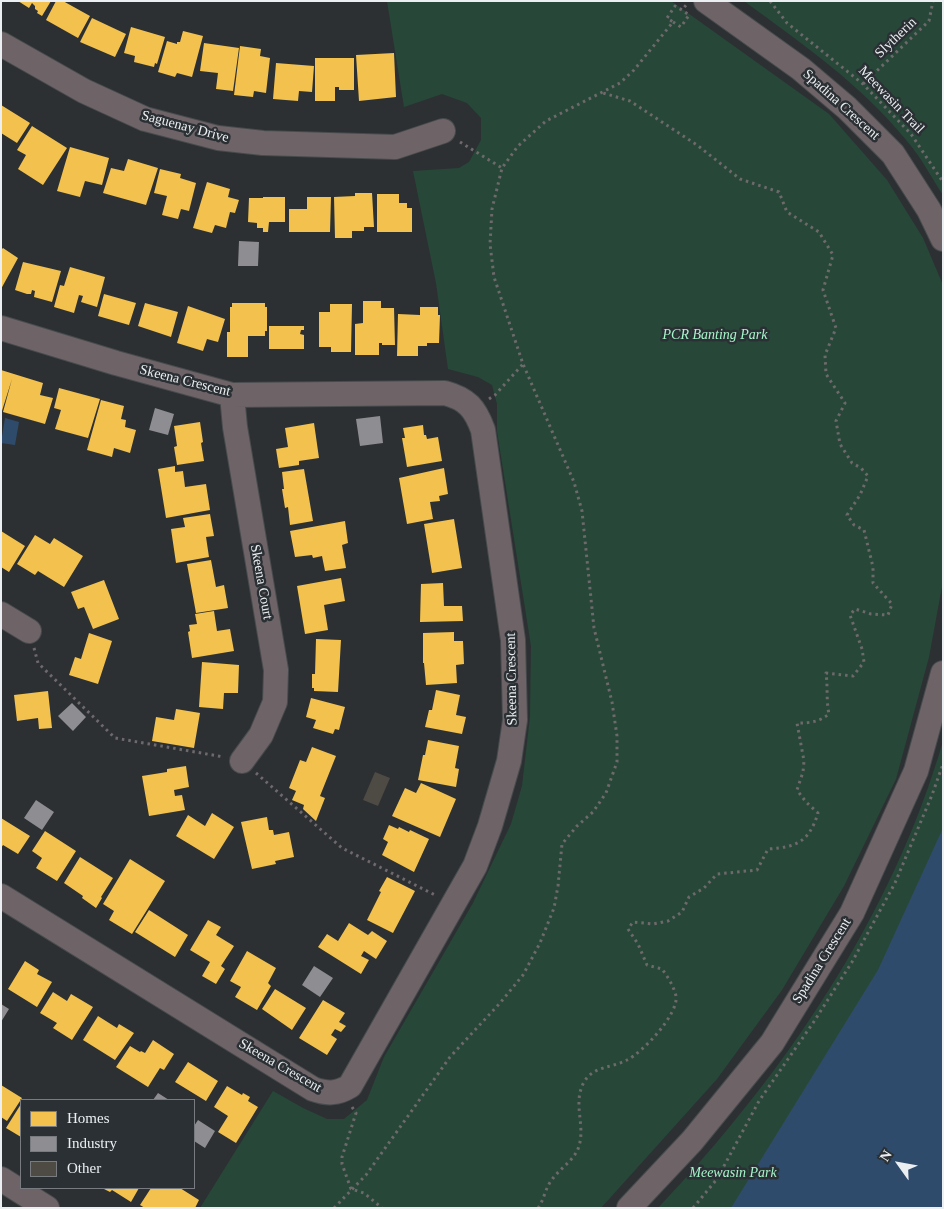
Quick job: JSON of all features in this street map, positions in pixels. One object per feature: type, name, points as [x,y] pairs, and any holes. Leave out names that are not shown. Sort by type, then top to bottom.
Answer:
[{"type":"street","name":"Spadina Crescent","points":[[706,1],[801,69],[848,108],[893,154],[929,210],[943,239]]},
{"type":"street","name":"Saguenay Drive","points":[[1,44],[84,91],[144,119],[218,138],[262,143],[395,147],[443,131]]},
{"type":"street","name":"Skeena Crescent","points":[[1,328],[116,363],[232,395],[445,393],[466,401],[479,419],[483,430],[514,640],[515,720],[509,761],[500,796],[475,866],[350,1086],[342,1091],[330,1094],[313,1089],[1,896]]},
{"type":"street","name":"Skeena Court","points":[[232,395],[235,427],[276,670],[275,702],[261,735],[242,761]]},
{"type":"street","points":[[1,614],[29,631]]},
{"type":"street","name":"Spadina Crescent","points":[[629,1208],[692,1141],[772,1043],[852,913],[916,771],[943,672]]},
{"type":"street","points":[[1,1179],[47,1208]]},
{"type":"path","points":[[682,10],[688,1]]},
{"type":"path","name":"Meewasin Trail","points":[[770,1],[787,23],[863,84],[911,134],[943,182]]},
{"type":"path","name":"Slytherin","points":[[863,84],[929,21],[933,1]]},
{"type":"path","points":[[675,6],[682,10],[689,15],[681,27],[667,18],[675,6]]},
{"type":"path","points":[[334,1208],[366,1176],[450,1058],[523,975],[540,943],[554,908],[562,844],[577,826],[593,812],[606,793],[617,762],[617,736],[612,702],[594,628],[582,511],[574,482],[523,364],[494,277],[490,244],[492,209],[502,168],[518,146],[546,121],[620,83],[634,70],[673,22]]},
{"type":"path","points":[[538,1208],[552,1178],[575,1155],[580,1143],[578,1100],[584,1082],[593,1073],[605,1066],[624,1062],[637,1055],[670,1015],[674,1007],[676,998],[671,983],[662,969],[647,965],[638,944],[628,930],[633,922],[653,924],[668,921],[682,912],[689,897],[704,888],[716,874],[757,870],[768,849],[788,847],[807,837],[818,813],[797,790],[803,772],[804,760],[797,723],[810,723],[821,720],[829,714],[826,699],[828,684],[826,673],[853,676],[864,662],[862,649],[850,615],[855,608],[871,614],[888,615],[892,604],[873,584],[873,567],[864,530],[854,525],[847,516],[860,496],[868,476],[852,462],[840,444],[836,421],[845,403],[826,374],[825,356],[836,328],[823,290],[833,255],[819,232],[787,212],[779,192],[740,179],[697,145],[630,101],[603,93]]},
{"type":"path","points":[[473,150],[502,168]]},
{"type":"path","points":[[490,398],[523,364]]},
{"type":"path","points":[[38,663],[115,738],[211,753]]},
{"type":"path","points":[[266,782],[342,848],[439,897]]},
{"type":"path","points":[[351,1189],[342,1164],[342,1157],[356,1113],[353,1108]]},
{"type":"path","points":[[351,1189],[364,1193],[382,1208]]},
{"type":"green space","name":"PCR Banting Park","points":[[387,1],[671,1],[829,114],[887,180],[923,238],[943,285],[943,581],[929,657],[896,779],[844,886],[782,990],[717,1079],[601,1208],[200,1208],[273,1091],[327,1119],[344,1119],[367,1100],[384,1057],[473,903],[511,824],[522,786],[530,717],[531,646],[497,431],[497,404],[492,385],[478,377],[448,369],[436,283],[413,171],[459,168],[469,162],[481,140],[481,118],[467,103],[442,94],[404,107]]},
{"type":"green space","points":[[744,1],[943,1],[943,195],[912,147],[871,101],[830,66]]},
{"type":"green space","name":"Meewasin Park","points":[[943,741],[943,861],[749,1208],[658,1208],[748,1104],[790,1049],[828,991],[863,931],[895,870],[921,806]]},
{"type":"water","points":[[5,418],[19,422],[15,445],[1,443]]},
{"type":"water","points":[[943,828],[943,1208],[731,1208],[878,970]]},
{"type":"building: Homes","points":[[18,1],[51,1],[42,16],[37,13],[38,11],[32,3],[29,8]]},
{"type":"building: Homes","points":[[56,1],[63,1],[90,16],[78,38],[46,20]]},
{"type":"building: Homes","points":[[92,18],[126,34],[115,57],[80,42]]},
{"type":"building: Homes","points":[[131,27],[165,37],[157,64],[155,63],[154,67],[134,62],[135,56],[124,53]]},
{"type":"building: Homes","points":[[183,31],[203,36],[192,77],[177,73],[175,77],[158,72],[167,41],[177,44],[177,42],[180,42]]},
{"type":"building: Homes","points":[[204,43],[239,48],[233,91],[216,89],[218,73],[200,71]]},
{"type":"building: Homes","points":[[240,46],[261,49],[260,56],[270,58],[266,93],[254,91],[253,97],[234,95]]},
{"type":"building: Homes","points":[[394,53],[396,97],[359,101],[356,55]]},
{"type":"building: Homes","points":[[315,58],[354,58],[354,90],[339,90],[339,87],[335,87],[335,101],[315,101]]},
{"type":"building: Homes","points":[[276,63],[314,66],[312,92],[299,91],[298,101],[273,99]]},
{"type":"building: Homes","points":[[1,105],[30,123],[17,143],[1,133]]},
{"type":"building: Homes","points":[[32,126],[67,148],[43,185],[18,169],[26,155],[17,150]]},
{"type":"building: Homes","points":[[70,147],[109,158],[102,185],[85,181],[80,197],[57,191]]},
{"type":"building: Homes","points":[[128,159],[158,168],[146,205],[103,193],[111,168],[124,171]]},
{"type":"building: Homes","points":[[160,169],[181,174],[180,178],[196,183],[189,211],[181,209],[178,219],[162,215],[167,196],[154,193]]},
{"type":"building: Homes","points":[[207,182],[230,189],[228,197],[239,200],[235,213],[230,212],[226,228],[215,225],[212,233],[193,228]]},
{"type":"building: Homes","points":[[355,193],[372,193],[374,227],[364,227],[364,231],[352,231],[352,238],[335,238],[334,197],[355,196]]},
{"type":"building: Homes","points":[[377,194],[399,194],[399,203],[407,203],[407,208],[412,208],[412,232],[377,232]]},
{"type":"building: Homes","points":[[285,197],[285,222],[269,222],[268,232],[263,232],[263,228],[257,228],[257,223],[248,222],[249,198]]},
{"type":"building: Homes","points":[[307,197],[331,197],[330,232],[289,232],[289,209],[307,209]]},
{"type":"building: Homes","points":[[3,248],[18,258],[1,289],[1,250]]},
{"type":"building: Homes","points":[[23,262],[61,271],[52,302],[34,297],[35,291],[32,290],[31,294],[27,294],[15,290]]},
{"type":"building: Homes","points":[[70,267],[105,277],[97,307],[81,302],[83,296],[79,295],[74,313],[54,307],[60,285],[64,286]]},
{"type":"building: Homes","points":[[104,294],[136,303],[129,325],[98,316]]},
{"type":"building: Homes","points":[[363,301],[381,301],[381,308],[394,308],[395,345],[382,345],[382,343],[379,343],[379,355],[355,355],[355,324],[363,323]]},
{"type":"building: Homes","points":[[145,303],[178,312],[171,337],[138,326]]},
{"type":"building: Homes","points":[[232,303],[265,303],[265,307],[267,307],[267,331],[265,331],[265,336],[248,336],[248,357],[227,357],[227,332],[230,332],[230,307],[232,307]]},
{"type":"building: Homes","points":[[330,304],[352,304],[351,352],[331,352],[331,347],[319,347],[319,312],[330,312]]},
{"type":"building: Homes","points":[[188,306],[225,319],[218,342],[207,339],[203,351],[177,343]]},
{"type":"building: Homes","points":[[420,307],[438,307],[438,315],[440,315],[439,343],[427,343],[427,346],[418,346],[418,356],[397,356],[398,314],[420,315]]},
{"type":"building: Homes","points":[[269,326],[304,326],[304,330],[301,330],[300,334],[304,335],[304,349],[269,349]]},
{"type":"building: Homes","points":[[1,370],[43,383],[40,395],[53,398],[45,424],[3,412],[12,379],[1,414]]},
{"type":"building: Homes","points":[[59,388],[100,399],[88,438],[55,429],[61,410],[54,408]]},
{"type":"building: Homes","points":[[101,400],[124,406],[121,419],[126,420],[125,427],[136,430],[130,453],[114,448],[112,457],[87,450]]},
{"type":"building: Homes","points":[[200,422],[204,461],[177,465],[174,447],[177,446],[174,426]]},
{"type":"building: Homes","points":[[314,423],[319,458],[299,461],[299,465],[279,468],[276,449],[288,447],[285,428]]},
{"type":"building: Homes","points":[[423,425],[424,435],[426,435],[427,439],[438,437],[442,461],[407,467],[402,438],[405,438],[403,428]]},
{"type":"building: Homes","points":[[175,466],[175,472],[183,471],[185,487],[206,484],[210,510],[166,518],[158,469]]},
{"type":"building: Homes","points":[[444,468],[448,494],[439,496],[440,501],[430,502],[433,519],[407,524],[399,478]]},
{"type":"building: Homes","points":[[304,469],[313,521],[290,525],[288,507],[285,508],[282,489],[284,489],[282,472]]},
{"type":"building: Homes","points":[[210,514],[214,536],[206,537],[209,557],[176,563],[171,529],[185,527],[183,518]]},
{"type":"building: Homes","points":[[454,519],[462,568],[432,573],[424,524]]},
{"type":"building: Homes","points":[[345,521],[348,543],[342,545],[346,568],[325,571],[322,556],[313,558],[312,555],[295,557],[290,531]]},
{"type":"building: Homes","points":[[1,531],[25,546],[9,572],[1,567]]},
{"type":"building: Homes","points":[[35,535],[50,544],[54,538],[83,556],[64,587],[38,571],[35,575],[17,564]]},
{"type":"building: Homes","points":[[211,560],[216,587],[224,585],[228,608],[196,613],[187,564]]},
{"type":"building: Homes","points":[[341,578],[345,601],[324,605],[328,630],[305,634],[297,586]]},
{"type":"building: Homes","points":[[104,580],[119,619],[93,629],[84,607],[78,609],[71,592]]},
{"type":"building: Homes","points":[[443,583],[444,606],[462,606],[463,621],[420,622],[421,584]]},
{"type":"building: Homes","points":[[214,611],[217,631],[230,629],[234,651],[192,658],[188,632],[190,631],[189,625],[197,624],[195,614]]},
{"type":"building: Homes","points":[[454,632],[454,641],[463,641],[464,664],[456,665],[457,683],[426,685],[423,663],[423,633]]},
{"type":"building: Homes","points":[[89,633],[112,641],[98,684],[69,675],[75,657],[81,659]]},
{"type":"building: Homes","points":[[316,639],[341,640],[338,692],[314,691],[314,688],[312,688],[312,674],[315,674]]},
{"type":"building: Homes","points":[[202,662],[239,665],[238,693],[224,693],[223,709],[199,707]]},
{"type":"building: Homes","points":[[436,690],[460,695],[456,715],[466,717],[462,734],[425,727],[429,710],[432,710]]},
{"type":"building: Homes","points":[[48,691],[52,728],[39,729],[38,718],[17,721],[14,695]]},
{"type":"building: Homes","points":[[311,698],[345,707],[339,730],[335,729],[333,734],[313,728],[316,720],[306,717]]},
{"type":"building: Homes","points":[[176,709],[200,713],[194,748],[152,741],[156,717],[174,720]]},
{"type":"building: Homes","points":[[428,740],[459,746],[455,768],[459,769],[456,787],[418,780]]},
{"type":"building: Homes","points":[[312,747],[336,756],[320,796],[325,798],[316,821],[303,809],[304,805],[292,800],[296,791],[289,788],[300,760],[306,762]]},
{"type":"building: Homes","points":[[186,766],[189,787],[174,790],[175,796],[182,795],[185,810],[149,816],[142,776],[167,772],[167,769]]},
{"type":"building: Homes","points":[[421,783],[456,799],[440,837],[392,816],[405,788],[416,793]]},
{"type":"building: Homes","points":[[212,813],[234,827],[214,859],[176,836],[188,815],[205,826]]},
{"type":"building: Homes","points":[[267,817],[269,830],[273,830],[274,835],[289,832],[294,857],[275,861],[276,864],[252,869],[241,822]]},
{"type":"building: Homes","points":[[1,818],[30,836],[18,854],[3,845],[1,848]]},
{"type":"building: Homes","points":[[389,825],[409,832],[410,830],[429,839],[414,872],[382,855],[388,842],[383,839]]},
{"type":"building: Homes","points":[[45,831],[76,851],[57,881],[36,868],[42,858],[32,851]]},
{"type":"building: Homes","points":[[80,857],[113,878],[96,908],[64,883]]},
{"type":"building: Homes","points":[[130,859],[165,881],[132,934],[109,920],[114,911],[103,904]]},
{"type":"building: Homes","points":[[387,877],[415,891],[393,933],[367,920]]},
{"type":"building: Homes","points":[[149,910],[188,935],[175,957],[135,932]]},
{"type":"building: Homes","points":[[208,920],[221,927],[216,935],[234,946],[221,966],[225,969],[216,984],[202,976],[210,962],[190,950]]},
{"type":"building: Homes","points":[[349,923],[368,935],[372,931],[387,941],[376,959],[364,951],[361,956],[369,960],[361,974],[318,947],[327,934],[338,941]]},
{"type":"building: Homes","points":[[247,951],[276,968],[268,983],[271,986],[257,1010],[235,997],[241,987],[230,981]]},
{"type":"building: Homes","points":[[25,961],[39,970],[37,974],[52,982],[37,1007],[8,989]]},
{"type":"building: Homes","points":[[275,989],[306,1008],[292,1030],[262,1009]]},
{"type":"building: Homes","points":[[53,992],[67,1001],[71,994],[93,1007],[72,1040],[53,1028],[57,1023],[40,1013]]},
{"type":"building: Homes","points":[[323,1000],[345,1013],[339,1022],[346,1026],[341,1032],[335,1029],[331,1035],[337,1039],[327,1055],[299,1038]]},
{"type":"building: Homes","points":[[98,1016],[117,1028],[119,1024],[134,1033],[115,1060],[83,1040]]},
{"type":"building: Homes","points":[[153,1040],[174,1054],[164,1070],[160,1068],[148,1087],[116,1067],[130,1046],[145,1053]]},
{"type":"building: Homes","points":[[188,1062],[218,1081],[206,1101],[175,1082]]},
{"type":"building: Homes","points":[[1,1085],[22,1098],[7,1121],[1,1117]]},
{"type":"building: Homes","points":[[227,1086],[242,1095],[243,1093],[250,1097],[248,1101],[258,1107],[236,1143],[218,1132],[228,1116],[214,1107]]},
{"type":"building: Homes","points":[[20,1106],[20,1136],[6,1128]]},
{"type":"building: Homes","points":[[104,1189],[138,1189],[131,1202],[112,1190],[110,1192]]},
{"type":"building: Homes","points":[[150,1189],[182,1189],[199,1200],[195,1208],[145,1208],[140,1205]]},
{"type":"building: Industry","points":[[239,241],[259,242],[258,266],[238,266]]},
{"type":"building: Industry","points":[[155,408],[174,414],[168,435],[149,430]]},
{"type":"building: Industry","points":[[380,416],[383,443],[360,446],[356,419]]},
{"type":"building: Industry","points":[[72,703],[86,717],[73,731],[58,716]]},
{"type":"building: Industry","points":[[36,800],[54,812],[42,830],[24,818]]},
{"type":"building: Industry","points":[[314,966],[333,978],[320,997],[302,985]]},
{"type":"building: Industry","points":[[1,1004],[9,1009],[1,1022]]},
{"type":"building: Industry","points":[[158,1093],[167,1099],[154,1099]]},
{"type":"building: Industry","points":[[198,1120],[215,1131],[205,1148],[195,1142],[195,1124]]},
{"type":"building: Other","points":[[375,772],[390,778],[378,806],[363,800]]}]
